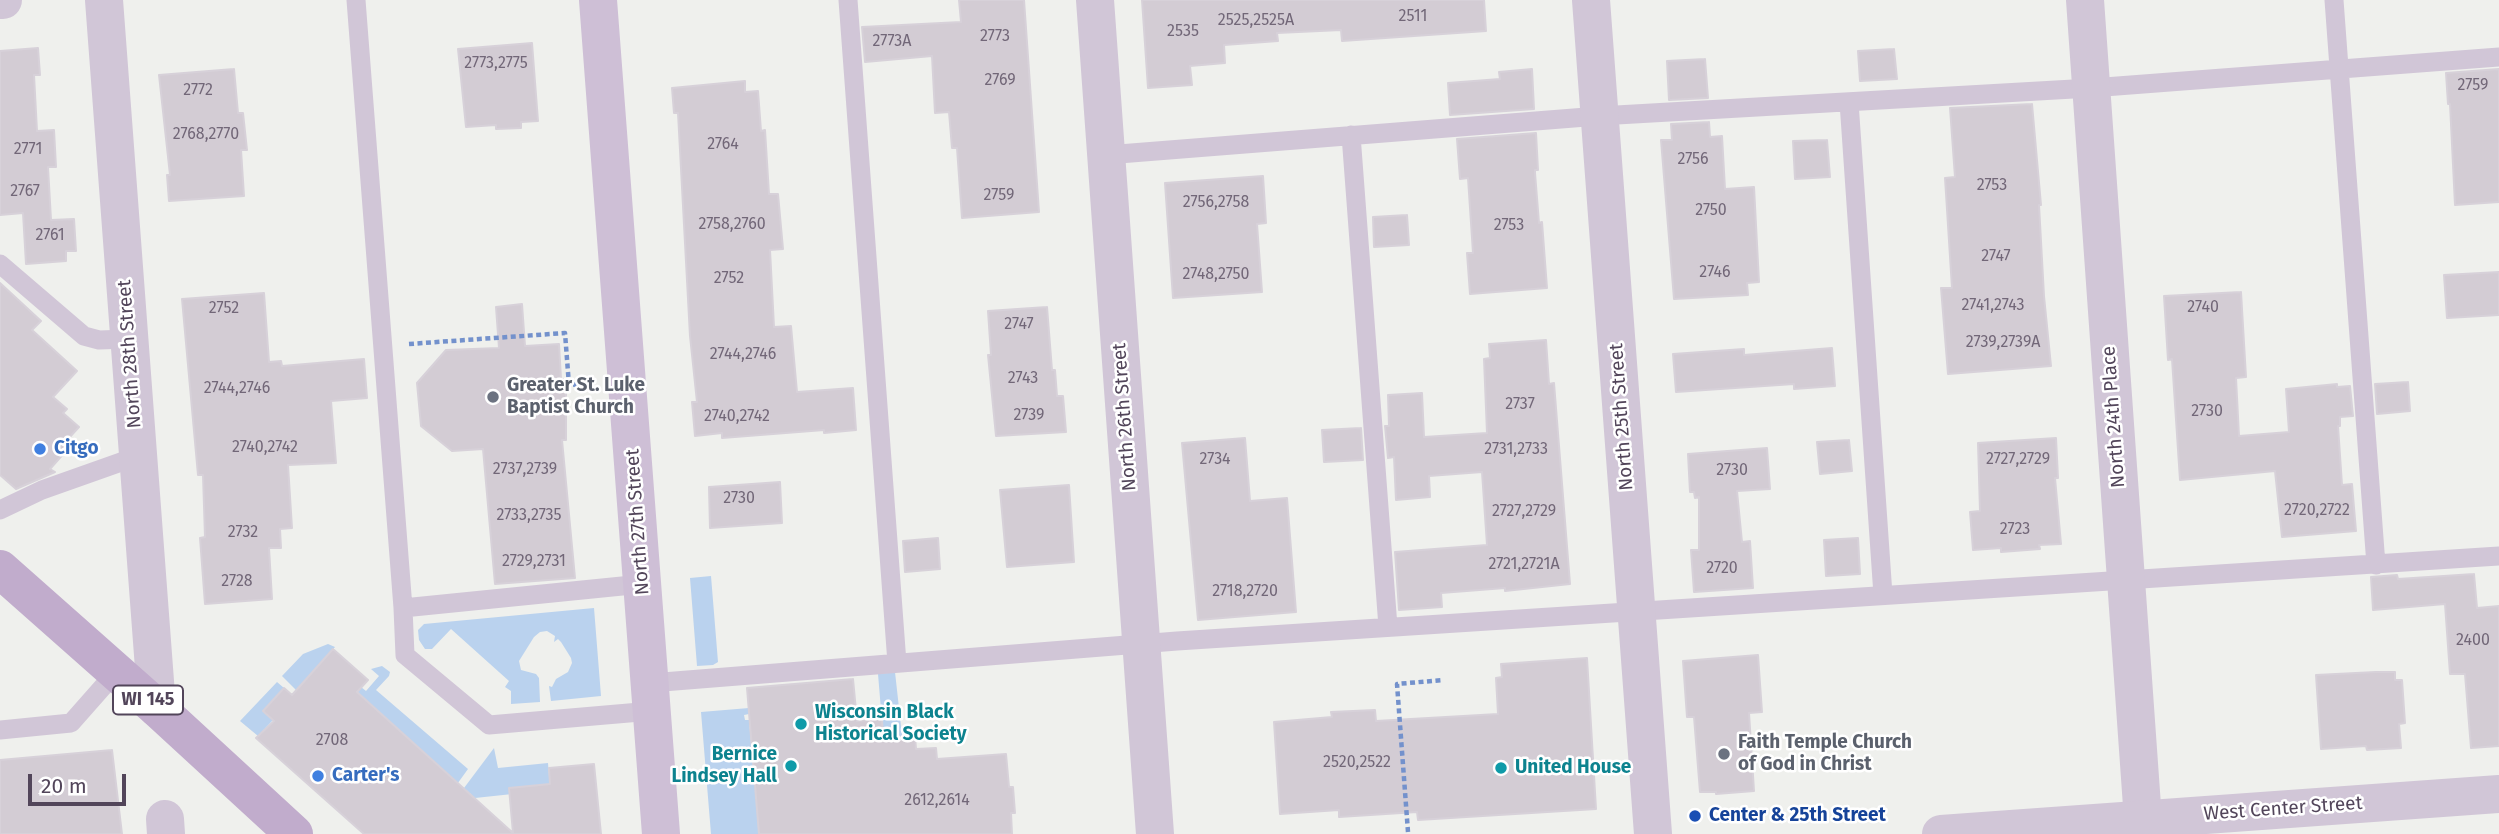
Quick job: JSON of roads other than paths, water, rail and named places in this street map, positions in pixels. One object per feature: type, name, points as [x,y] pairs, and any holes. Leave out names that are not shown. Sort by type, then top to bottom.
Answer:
[{"type":"main road","name":"North 27th Street","points":[[598,0],[661,834]]},
{"type":"main road","name":"WI 145","points":[[5,583],[116,672],[294,834]]},
{"type":"street","name":"North 28th Street","points":[[104,0],[157,708]]},
{"type":"street","name":"North 26th Street","points":[[1095,0],[1155,834]]},
{"type":"street","name":"North 25th Street","points":[[1591,0],[1653,834]]},
{"type":"street","name":"North 24th Place","points":[[2085,0],[2143,827]]},
{"type":"street","name":"West Center Street","points":[[1941,834],[2143,827],[2499,794]]},
{"type":"lane","points":[[356,0],[405,655],[489,725],[651,697],[897,663],[1636,610],[2499,556]]},
{"type":"lane","points":[[848,0],[897,663]]},
{"type":"lane","points":[[2334,0],[2376,565]]},
{"type":"lane","points":[[1106,155],[1599,116],[2091,88],[2499,57]]},
{"type":"lane","points":[[1849,102],[1883,595]]},
{"type":"lane","points":[[1351,135],[1388,627]]},
{"type":"lane","points":[[0,264],[84,336],[99,340],[129,339]]},
{"type":"lane","points":[[0,510],[42,490],[138,456]]},
{"type":"lane","points":[[403,608],[642,584]]},
{"type":"lane","points":[[0,730],[71,723],[116,672]]},
{"type":"place","name":"Greater St. Luke Baptist Church","points":[[493,397]]},
{"type":"place","name":"Citgo","points":[[40,449]]},
{"type":"place","name":"Wisconsin Black Historical Society","points":[[801,724]]},
{"type":"place","name":"Faith Temple Church of God in Christ","points":[[1724,754]]},
{"type":"place","name":"Bernice Lindsey Hall","points":[[791,766]]},
{"type":"place","name":"United House","points":[[1501,768]]},
{"type":"place","name":"Carter's","points":[[318,776]]},
{"type":"place","name":"Center & 25th Street","points":[[1695,816]]}]
